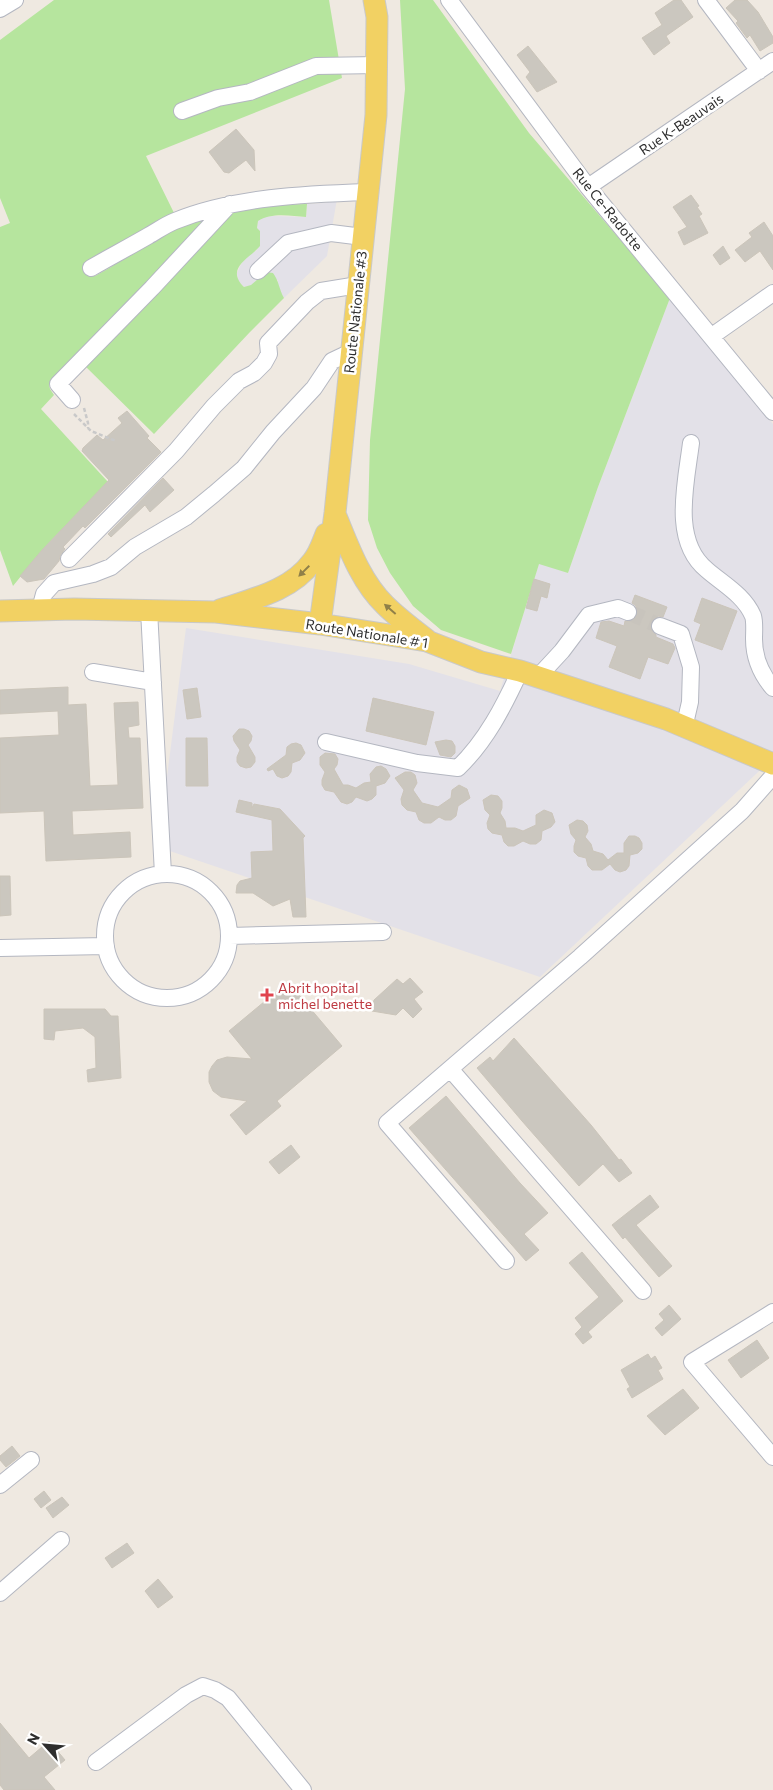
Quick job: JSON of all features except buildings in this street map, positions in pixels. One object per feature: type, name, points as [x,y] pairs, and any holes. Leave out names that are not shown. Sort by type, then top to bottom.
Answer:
[{"type":"main road","name":"Route Nationale #3","points":[[320,624],[335,513],[376,115],[378,66],[377,17],[374,0]]},
{"type":"main road","points":[[216,612],[278,590],[302,574],[313,562],[335,513]]},
{"type":"main road","points":[[335,513],[356,562],[368,582],[384,604],[427,641]]},
{"type":"main road","name":"Route Nationale # 1","points":[[0,611],[40,609],[216,612],[320,624],[427,641],[481,662],[529,675],[666,719],[773,764]]},
{"type":"street","points":[[0,9],[14,0]]},
{"type":"street","name":"Rue Ce-Radotte","points":[[449,0],[599,180],[712,336],[767,394],[773,412]]},
{"type":"street","points":[[706,0],[758,71]]},
{"type":"street","name":"Rue K-Beauvais","points":[[599,180],[773,62]]},
{"type":"street","points":[[182,111],[218,98],[250,92],[316,66],[378,66]]},
{"type":"street","points":[[91,268],[173,222],[203,211],[230,204],[325,194],[368,192]]},
{"type":"street","points":[[72,400],[58,384],[152,288],[230,204]]},
{"type":"street","points":[[258,271],[288,242],[331,232],[363,237]]},
{"type":"street","points":[[69,559],[176,451],[220,400],[239,381],[254,373],[264,363],[268,354],[268,343],[307,302],[321,291],[358,285]]},
{"type":"street","points":[[712,336],[773,293]]},
{"type":"street","points":[[40,609],[44,594],[54,583],[93,574],[111,567],[136,547],[186,517],[214,494],[244,468],[273,432],[314,388],[332,361],[351,352]]},
{"type":"street","points":[[691,443],[684,494],[685,530],[693,555],[705,569],[743,600],[753,617],[754,649],[758,666],[773,688]]},
{"type":"street","points":[[326,742],[417,763],[458,768],[470,756],[529,675],[562,651],[589,615],[618,608],[628,612]]},
{"type":"street","points":[[149,610],[163,874]]},
{"type":"street","points":[[660,626],[680,634],[691,666],[690,702],[684,728]]},
{"type":"street","points":[[93,672],[153,682]]},
{"type":"street","points":[[506,1261],[387,1123],[580,958],[742,811],[773,776]]},
{"type":"street","points":[[163,874],[183,876],[201,884],[220,904],[226,916],[230,936],[226,956],[216,974],[201,988],[182,997],[162,998],[142,993],[125,982],[112,966],[106,946],[106,926],[113,906],[126,890],[143,879],[163,874]]},
{"type":"street","points":[[230,936],[383,932]]},
{"type":"street","points":[[0,948],[106,946]]},
{"type":"street","points":[[451,1070],[643,1291]]},
{"type":"street","points":[[773,1312],[692,1362],[773,1457]]},
{"type":"street","points":[[0,1484],[31,1460]]},
{"type":"street","points":[[0,1593],[61,1540]]},
{"type":"street","points":[[96,1762],[186,1695],[203,1686],[215,1690],[228,1698],[303,1790]]},
{"type":"path","points":[[88,428],[84,408],[79,402],[72,400],[71,405],[75,416],[88,428],[116,440]]},
{"type":"shaded area","points":[[337,199],[327,256],[284,298],[278,288],[278,280],[244,287],[238,281],[237,273],[241,264],[257,250],[260,232],[257,228],[258,221],[263,217],[274,216],[306,217],[307,204],[325,203]]},
{"type":"shaded area","points":[[670,298],[773,424],[773,758],[540,977],[158,847],[186,628],[409,664],[500,691],[539,563],[568,573],[598,487]]},
{"type":"green space","points":[[54,0],[329,0],[342,78],[146,156],[176,217],[90,274],[95,276],[111,267],[175,224],[214,216],[49,384],[54,395],[41,409],[108,482],[43,549],[13,586],[0,550],[0,227],[10,223],[0,198],[0,40]]},
{"type":"green space","points":[[400,0],[433,0],[529,133],[670,298],[598,487],[568,573],[539,564],[511,654],[441,630],[413,606],[390,573],[377,548],[368,520],[370,440],[405,89]]},
{"type":"green space","points":[[307,204],[306,217],[288,215],[269,216],[258,221],[257,228],[260,231],[260,246],[238,269],[239,280],[244,287],[251,285],[266,272],[273,273],[284,298],[154,434],[84,365],[229,210],[264,205]]},
{"type":"tunnel","points":[[628,612],[660,626]]},
{"type":"place","name":"Abrit hopital michel benette","points":[[267,995]]}]
